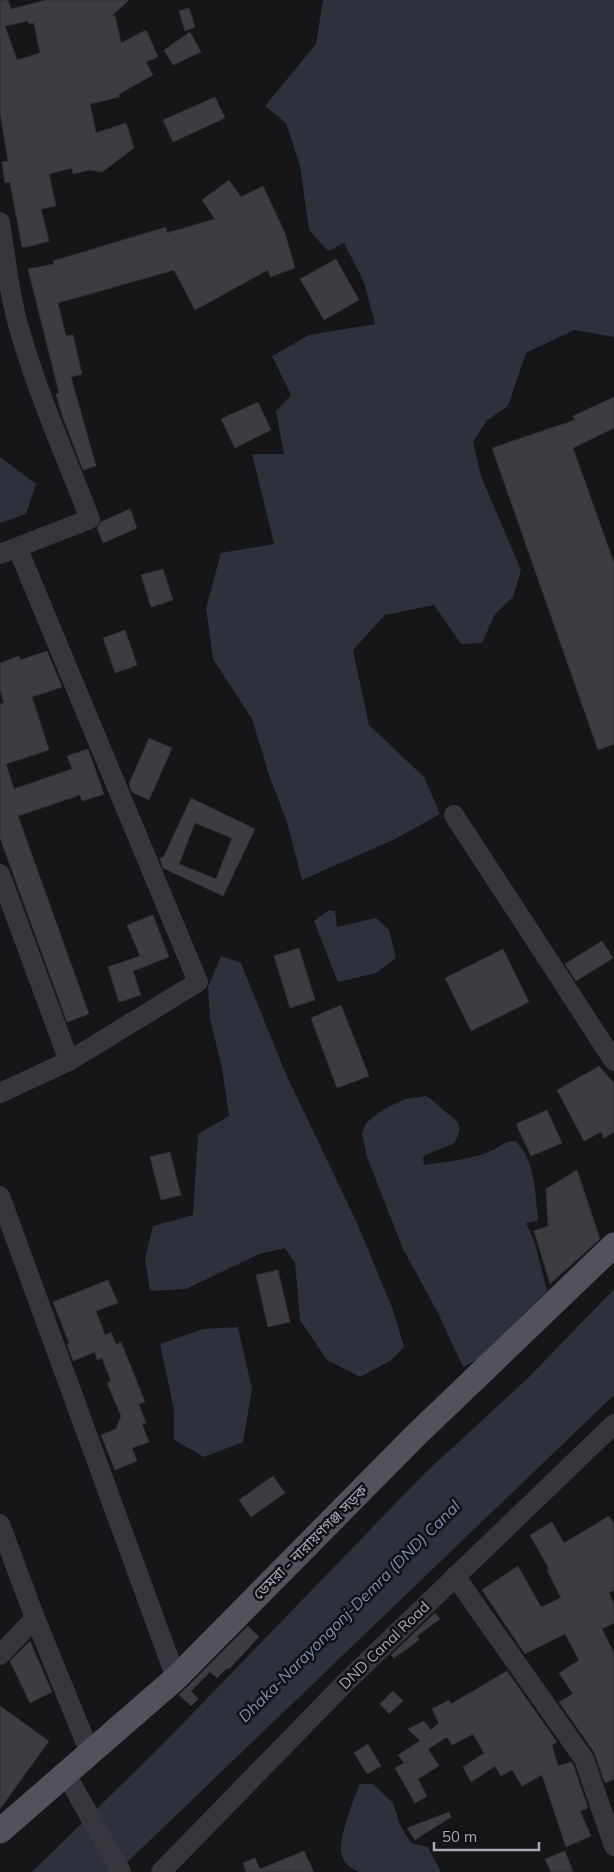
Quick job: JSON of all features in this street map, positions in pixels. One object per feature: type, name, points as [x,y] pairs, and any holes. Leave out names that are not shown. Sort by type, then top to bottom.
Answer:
[{"type":"main road","name":"ডেমরা - নারায়ণগঞ্জ সড়ক","points":[[0,1831],[176,1678],[415,1436],[614,1245]]},
{"type":"street","points":[[0,224],[9,286],[20,330],[32,368],[90,519],[9,552],[198,982],[69,1060],[0,1093]]},
{"type":"street","points":[[454,815],[614,1061]]},
{"type":"street","points":[[0,874],[69,1060]]},
{"type":"street","points":[[0,1196],[176,1678]]},
{"type":"street","name":"DND Canal Road","points":[[161,1872],[345,1683],[614,1424]]},
{"type":"street","points":[[0,1524],[35,1618],[90,1753]]},
{"type":"street","points":[[455,1576],[584,1759],[614,1846]]},
{"type":"street","points":[[0,1655],[35,1618]]},
{"type":"street","points":[[66,1774],[121,1872]]},
{"type":"water","points":[[323,0],[614,0],[614,337],[574,330],[526,353],[508,406],[487,420],[473,442],[481,476],[521,570],[513,597],[495,614],[482,643],[461,644],[434,605],[385,615],[353,650],[369,725],[424,777],[440,814],[395,839],[302,880],[287,822],[269,775],[252,719],[213,659],[206,608],[221,553],[274,544],[252,454],[284,454],[276,411],[291,395],[272,356],[309,335],[375,324],[364,282],[344,243],[328,251],[309,230],[300,166],[286,123],[265,106],[316,44]]},
{"type":"water","points":[[0,457],[36,484],[26,514],[0,523]]},
{"type":"water","points":[[329,910],[335,911],[337,927],[376,918],[389,930],[396,958],[376,973],[338,982],[314,921]]},
{"type":"water","points":[[221,956],[241,963],[285,1072],[357,1223],[393,1310],[404,1347],[390,1361],[360,1377],[327,1360],[300,1320],[295,1263],[285,1248],[259,1254],[186,1289],[150,1291],[145,1259],[153,1226],[193,1215],[198,1134],[229,1116],[222,1068],[210,1019],[208,987]]},
{"type":"water","points":[[426,1096],[455,1120],[459,1127],[459,1132],[453,1144],[425,1155],[423,1158],[424,1165],[490,1152],[507,1142],[515,1141],[527,1156],[535,1187],[537,1221],[526,1223],[535,1243],[547,1291],[477,1360],[463,1367],[437,1311],[403,1249],[367,1157],[362,1134],[366,1123],[382,1110],[405,1099]]},
{"type":"water","name":"Dhaka-Narayongonj-Demra (DND) Canal","points":[[614,1289],[614,1395],[117,1872],[32,1872],[162,1745],[424,1474],[529,1377]]},
{"type":"water","points":[[238,1327],[252,1389],[243,1442],[204,1457],[174,1440],[174,1410],[160,1344],[203,1329]]},
{"type":"water","points":[[360,1784],[373,1784],[393,1803],[400,1825],[411,1843],[428,1847],[441,1872],[359,1872],[347,1865],[341,1852],[342,1837]]},
{"type":"building","points":[[0,0],[8,0],[11,9],[46,0],[129,0],[112,16],[115,15],[121,43],[146,30],[158,57],[146,62],[153,75],[119,94],[119,97],[90,104],[96,133],[126,123],[134,148],[102,172],[89,170],[73,174],[72,168],[49,174],[56,206],[41,209],[49,241],[22,247],[10,182],[5,183],[2,162],[8,161],[0,112]],"holes":[[[28,21],[29,24],[34,23],[40,53],[17,60],[5,26]]]},
{"type":"building","points":[[189,8],[195,27],[185,31],[179,11]]},
{"type":"building","points":[[190,32],[201,52],[173,65],[164,50]]},
{"type":"building","points":[[215,97],[225,118],[173,142],[163,120]]},
{"type":"building","points":[[229,180],[241,197],[263,186],[285,233],[295,268],[270,277],[268,270],[195,310],[174,270],[58,303],[66,336],[73,335],[82,374],[71,377],[96,466],[83,470],[56,394],[59,393],[28,269],[54,264],[53,261],[166,227],[167,233],[215,219],[202,200]]},
{"type":"building","points":[[336,259],[359,300],[324,320],[300,279]]},
{"type":"building","points":[[614,397],[614,428],[573,448],[614,563],[614,744],[598,750],[492,448],[575,420],[573,416]]},
{"type":"building","points":[[258,402],[271,430],[235,448],[221,419]]},
{"type":"building","points":[[130,509],[137,528],[103,543],[97,528],[101,522]]},
{"type":"building","points":[[163,569],[173,600],[151,607],[141,575]]},
{"type":"building","points":[[125,630],[137,665],[115,673],[103,638]]},
{"type":"building","points":[[47,651],[62,687],[32,697],[49,750],[6,764],[14,789],[72,769],[67,756],[88,749],[104,794],[82,801],[80,795],[18,816],[89,1014],[67,1022],[0,838],[0,704],[4,703],[0,690],[0,663],[19,656],[20,660]]},
{"type":"building","points":[[149,738],[172,748],[149,800],[132,792],[129,784]]},
{"type":"building","points":[[191,798],[255,829],[223,896],[163,868],[160,859],[161,857],[163,858]],"holes":[[[195,823],[232,838],[216,879],[179,864]]]},
{"type":"building","points":[[153,915],[169,957],[133,971],[141,995],[119,1002],[108,967],[140,956],[127,925]]},
{"type":"building","points":[[602,941],[613,958],[576,981],[565,964]]},
{"type":"building","points":[[299,948],[315,1000],[290,1008],[274,956]]},
{"type":"building","points":[[503,949],[529,1002],[471,1031],[445,978]]},
{"type":"building","points":[[341,1005],[369,1076],[337,1088],[311,1018]]},
{"type":"building","points":[[599,1066],[614,1083],[614,1132],[604,1138],[601,1132],[584,1141],[557,1090]]},
{"type":"building","points":[[547,1110],[562,1143],[531,1156],[516,1124]]},
{"type":"building","points":[[170,1152],[181,1195],[161,1200],[150,1157]]},
{"type":"building","points":[[577,1170],[600,1239],[550,1284],[534,1231],[548,1226],[546,1189]]},
{"type":"building","points":[[278,1270],[290,1322],[268,1327],[256,1275]]},
{"type":"building","points":[[108,1280],[118,1303],[96,1311],[105,1335],[111,1332],[116,1345],[121,1342],[145,1402],[139,1404],[146,1423],[142,1424],[149,1442],[132,1448],[137,1461],[115,1470],[101,1435],[116,1429],[121,1416],[107,1383],[111,1381],[102,1358],[97,1360],[95,1352],[73,1361],[67,1344],[69,1343],[53,1302]]},
{"type":"building","points":[[273,1476],[285,1493],[251,1517],[239,1500]]},
{"type":"building","points":[[609,1516],[614,1524],[614,1590],[609,1593],[614,1604],[614,1623],[602,1629],[614,1653],[614,1779],[605,1783],[594,1752],[559,1702],[573,1694],[559,1673],[579,1660],[565,1634],[525,1654],[482,1590],[518,1566],[541,1607],[561,1598],[547,1570],[549,1569],[530,1535],[552,1522],[564,1543]]},
{"type":"building","points":[[435,1613],[440,1619],[417,1636],[419,1640],[394,1658],[391,1655]]},
{"type":"building","points":[[248,1626],[259,1637],[229,1669],[227,1668],[217,1678],[210,1672],[191,1691],[198,1699],[191,1706],[179,1695]]},
{"type":"building","points":[[30,1641],[52,1692],[30,1703],[10,1661]]},
{"type":"building","points":[[507,1671],[557,1742],[552,1745],[558,1766],[571,1762],[573,1764],[588,1808],[580,1811],[591,1836],[566,1847],[542,1775],[522,1786],[512,1770],[501,1776],[495,1766],[471,1782],[463,1767],[484,1753],[473,1734],[452,1745],[447,1737],[428,1749],[439,1766],[418,1779],[427,1796],[415,1803],[395,1768],[410,1760],[404,1763],[398,1755],[420,1741],[408,1729],[424,1721],[431,1730],[439,1723],[432,1709],[449,1700],[451,1704]]},
{"type":"building","points":[[393,1691],[403,1701],[389,1714],[380,1704]]},
{"type":"building","points":[[0,1706],[49,1741],[0,1809]]},
{"type":"building","points":[[368,1744],[381,1766],[367,1774],[354,1753]]},
{"type":"building","points":[[449,1812],[451,1817],[415,1840],[407,1828]]},
{"type":"building","points":[[304,1851],[314,1872],[246,1872],[243,1863],[255,1858],[260,1869]]},
{"type":"building","points":[[565,1851],[573,1872],[551,1872],[545,1859]]}]
